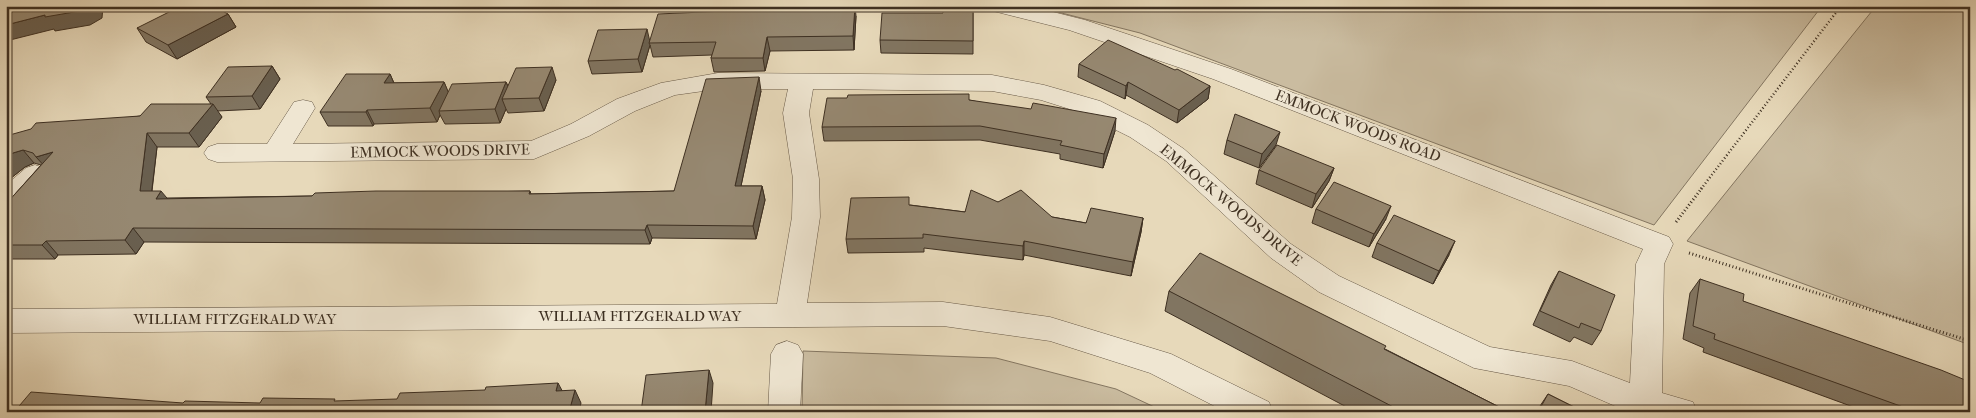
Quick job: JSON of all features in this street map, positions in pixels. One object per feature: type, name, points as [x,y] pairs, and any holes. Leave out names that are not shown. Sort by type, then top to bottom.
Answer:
[{"type":"street","name":"EMMOCK WOODS ROAD","points":[[1001,6],[1077,25],[1222,74],[1659,244]]},
{"type":"street","points":[[790,315],[806,217],[806,180],[796,113],[802,80]]},
{"type":"street","name":"EMMOCK WOODS DRIVE","points":[[216,153],[534,150],[580,130],[626,105],[670,88],[718,81],[802,80],[992,83],[1044,93],[1092,107],[1139,131],[1175,155],[1281,251],[1329,284],[1485,359],[1572,374],[1644,407],[1681,412]]},
{"type":"street","points":[[274,153],[304,108]]},
{"type":"street","points":[[6,200],[35,174]]},
{"type":"street","points":[[1644,407],[1650,264],[1659,244]]},
{"type":"street","name":"WILLIAM FITZGERALD WAY","points":[[6,321],[943,314],[1050,329],[1160,363],[1256,412]]},
{"type":"street","points":[[784,412],[788,354]]},
{"type":"path","points":[[1841,6],[1659,244],[1970,341]]},
{"type":"shaded area","points":[[1034,6],[1822,6],[1654,225],[1140,33]]},
{"type":"shaded area","points":[[1876,6],[1970,6],[1970,345],[1687,241]]},
{"type":"shaded area","points":[[803,351],[996,358],[1116,389],[1165,412],[802,412]]},
{"type":"building","points":[[6,6],[90,6],[80,11],[45,17],[45,15],[6,25]]},
{"type":"building","points":[[181,6],[213,6],[228,14],[168,45],[137,28]]},
{"type":"building","points":[[793,6],[855,6],[853,36],[767,37],[763,58],[711,58],[716,42],[649,43],[658,14],[793,8]]},
{"type":"building","points":[[943,8],[973,8],[973,41],[880,40],[882,13],[943,13]]},
{"type":"building","points":[[647,29],[638,59],[588,61],[598,30]]},
{"type":"building","points":[[1108,40],[1175,70],[1177,69],[1210,86],[1179,110],[1128,82],[1126,86],[1079,64]]},
{"type":"building","points":[[272,66],[252,96],[206,97],[228,67]]},
{"type":"building","points":[[552,67],[539,98],[502,99],[516,68]]},
{"type":"building","points":[[346,74],[390,74],[384,83],[444,82],[430,108],[367,110],[366,112],[320,112]]},
{"type":"building","points":[[759,77],[735,186],[762,186],[753,226],[647,225],[645,230],[133,228],[125,240],[46,241],[42,245],[6,245],[6,204],[53,152],[36,157],[33,153],[23,150],[13,153],[6,159],[6,136],[31,129],[36,123],[140,116],[151,104],[213,104],[189,133],[147,133],[140,191],[161,191],[156,199],[312,196],[315,193],[376,191],[530,191],[529,194],[674,191],[706,79]]},
{"type":"building","points":[[506,82],[495,109],[439,111],[452,84]]},
{"type":"building","points":[[969,94],[969,100],[1031,109],[1033,103],[1116,118],[1104,154],[1060,145],[1062,141],[980,126],[822,127],[827,98],[847,98],[848,95]]},
{"type":"building","points":[[1235,114],[1280,132],[1262,154],[1227,140]]},
{"type":"building","points":[[1277,145],[1334,168],[1316,194],[1259,170]]},
{"type":"building","points":[[1334,182],[1391,206],[1374,234],[1316,209]]},
{"type":"building","points":[[971,190],[998,202],[1021,190],[1052,217],[1086,223],[1091,208],[1143,218],[1133,262],[1024,241],[1023,246],[923,234],[923,238],[846,239],[851,198],[909,197],[909,205],[965,212]]},
{"type":"building","points":[[1394,215],[1455,241],[1439,271],[1377,243]]},
{"type":"building","points":[[1200,253],[1386,346],[1384,349],[1509,412],[1403,412],[1169,291]]},
{"type":"building","points":[[1559,271],[1615,295],[1601,331],[1581,323],[1579,328],[1540,311]]},
{"type":"building","points":[[1700,279],[1744,294],[1743,301],[1941,370],[1970,382],[1970,412],[1917,412],[1714,339],[1715,334],[1693,326]]},
{"type":"building","points":[[709,370],[705,412],[641,412],[646,375]]},
{"type":"building","points":[[558,383],[556,391],[575,390],[569,412],[14,412],[31,392],[183,403],[185,401],[260,403],[263,398],[335,399],[334,401],[397,399],[400,393],[485,390],[486,387]]},
{"type":"building","points":[[1548,394],[1584,412],[1538,412]]}]
